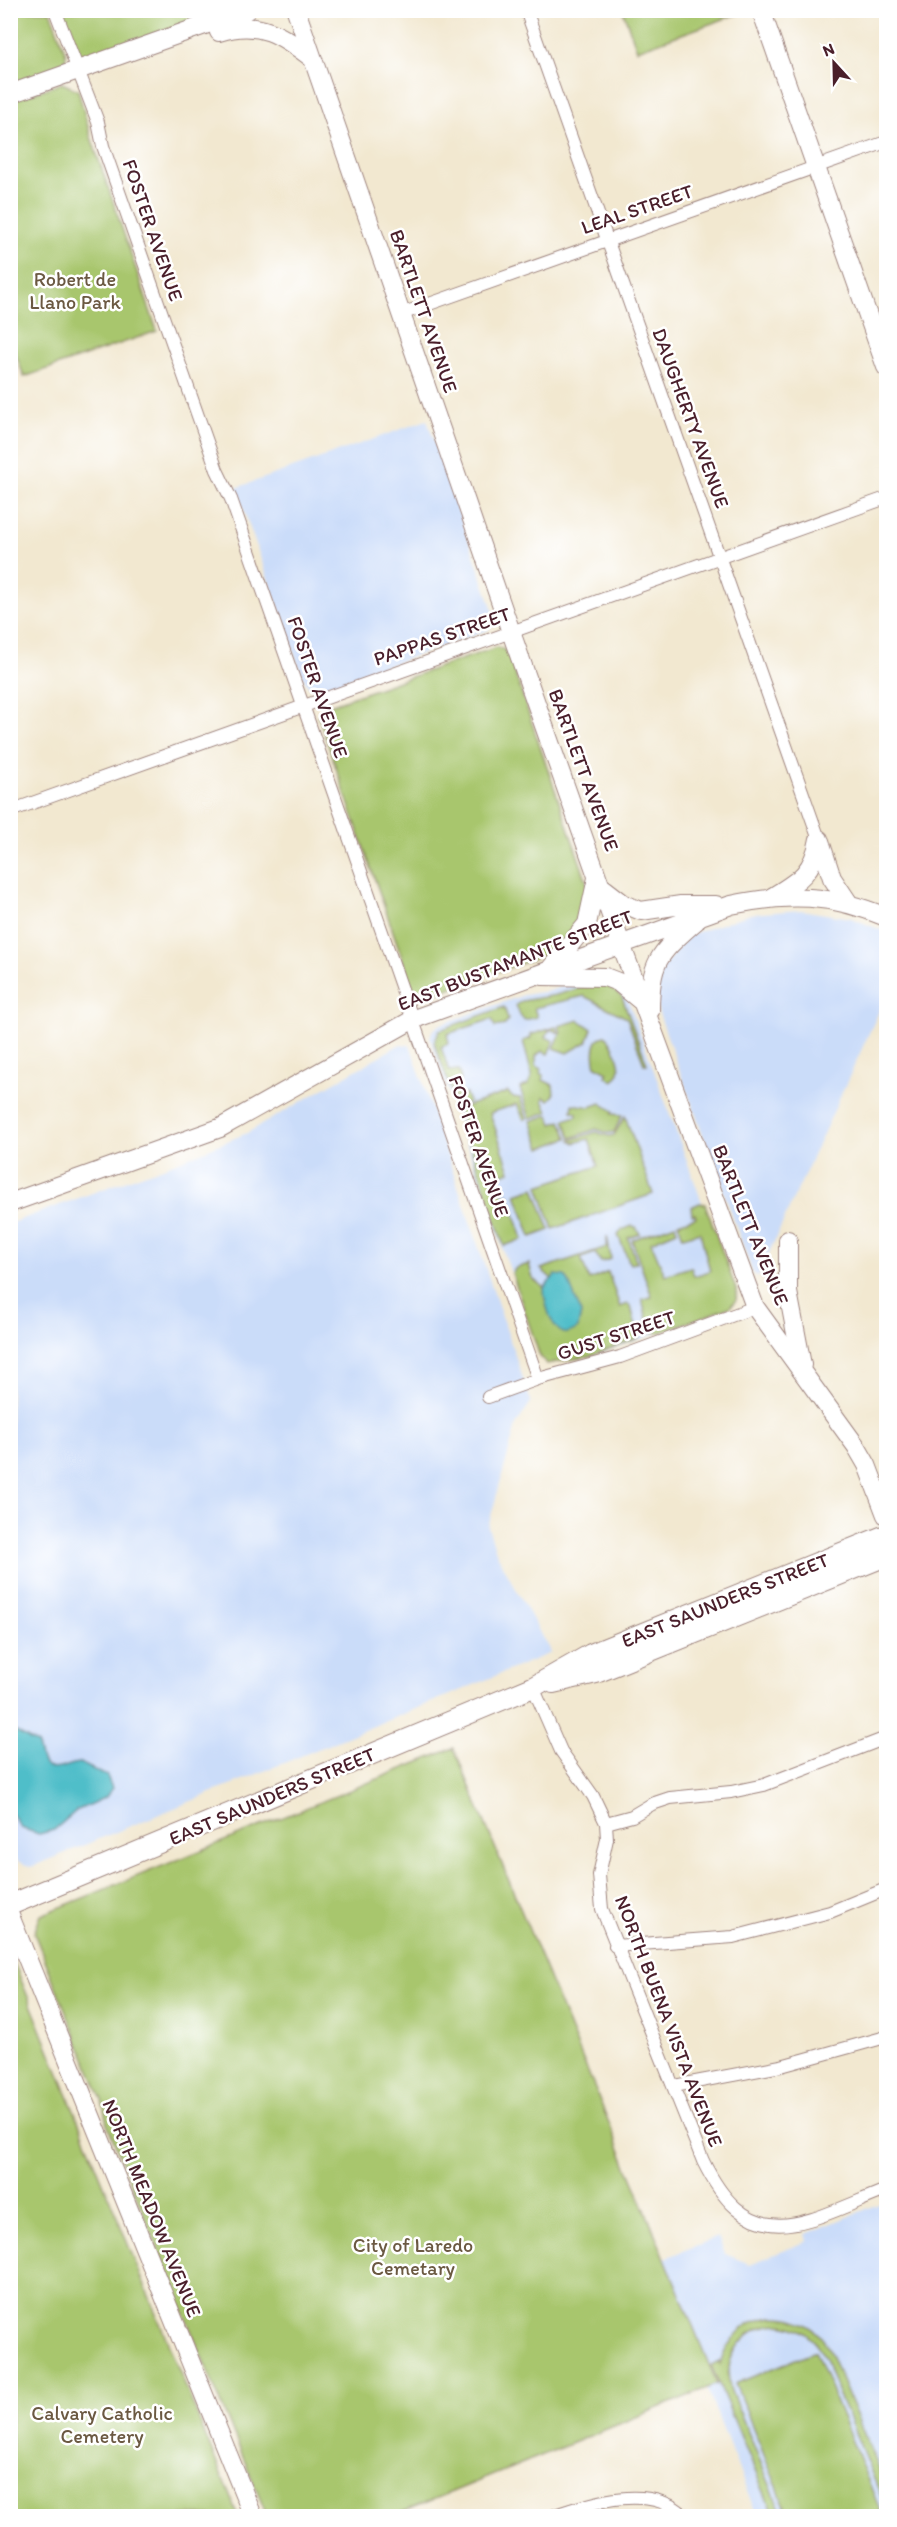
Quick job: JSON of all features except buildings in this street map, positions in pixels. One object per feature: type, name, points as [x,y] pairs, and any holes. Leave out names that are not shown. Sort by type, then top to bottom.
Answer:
[{"type":"main road","points":[[10,94],[247,10]]},
{"type":"main road","name":"BARTLETT AVENUE","points":[[296,10],[621,944],[755,1307],[856,1446],[867,1465],[886,1515]]},
{"type":"main road","points":[[760,10],[886,367]]},
{"type":"main road","points":[[141,48],[191,42],[230,29],[250,26],[292,43],[313,59]]},
{"type":"main road","points":[[770,898],[796,882],[807,871],[815,860],[819,839]]},
{"type":"main road","points":[[819,839],[832,878],[848,902]]},
{"type":"main road","points":[[550,969],[586,924],[599,881],[624,904],[641,911],[681,905],[731,905]]},
{"type":"main road","name":"EAST BUSTAMANTE STREET","points":[[12,1198],[220,1128],[414,1019],[731,905],[770,898],[819,897],[848,902],[886,917]]},
{"type":"main road","points":[[650,1022],[650,986],[657,962],[668,945],[704,914]]},
{"type":"main road","points":[[531,976],[605,977],[621,984],[642,1002]]},
{"type":"main road","points":[[788,1240],[788,1292],[796,1341],[805,1376]]},
{"type":"main road","name":"EAST SAUNDERS STREET","points":[[10,1905],[533,1687],[591,1654],[886,1535]]},
{"type":"main road","name":"EAST SAUNDERS STREET","points":[[533,1687],[596,1673],[886,1556]]},
{"type":"main road","name":"NORTH MEADOW AVENUE","points":[[10,1917],[253,2517]]},
{"type":"street","name":"FOSTER AVENUE","points":[[56,10],[98,122],[103,146],[185,381],[217,470],[231,500],[414,1019],[538,1379]]},
{"type":"street","name":"DAUGHERTY AVENUE","points":[[526,10],[819,839]]},
{"type":"street","name":"LEAL STREET","points":[[401,314],[886,142]]},
{"type":"street","name":"PAPPAS STREET","points":[[10,811],[886,498]]},
{"type":"street","name":"GUST STREET","points":[[488,1397],[538,1379],[620,1357],[755,1307]]},
{"type":"street","name":"NORTH BUENA VISTA AVENUE","points":[[533,1687],[561,1751],[594,1796],[606,1823],[607,1839],[599,1875],[599,1894],[615,1947],[703,2161],[723,2198],[739,2213],[752,2221],[774,2226],[793,2225],[886,2190]]},
{"type":"street","points":[[606,1823],[632,1816],[652,1804],[670,1798],[732,1792],[764,1785],[886,1738]]},
{"type":"street","points":[[615,1947],[733,1937],[830,1912],[886,1889]]},
{"type":"street","points":[[674,2086],[815,2058],[886,2037]]},
{"type":"street","points":[[552,2517],[607,2502],[642,2498],[662,2501],[685,2517]]},
{"type":"shaded area","points":[[427,420],[494,613],[494,623],[488,630],[319,690],[313,689],[307,685],[302,676],[236,488]]},
{"type":"shaded area","points":[[800,910],[851,918],[886,932],[886,996],[758,1277],[753,1273],[658,1011],[655,977],[689,935],[751,914]]},
{"type":"shaded area","points":[[577,982],[627,997],[737,1298],[730,1307],[602,1353],[549,1364],[539,1354],[430,1038],[432,1031],[439,1025],[524,995],[549,991]]},
{"type":"shaded area","points":[[399,1045],[410,1045],[531,1402],[516,1425],[488,1527],[497,1554],[551,1653],[31,1867],[19,1862],[11,1853],[11,1223],[182,1160],[247,1133]]},
{"type":"shaded area","points":[[886,2201],[886,2516],[757,2516],[707,2389],[717,2384],[665,2258],[718,2237],[725,2254],[750,2264],[808,2241],[806,2234]]},
{"type":"green space","points":[[623,10],[749,10],[637,50],[623,11]]},
{"type":"green space","points":[[10,11],[50,11],[66,54],[65,64],[56,71],[10,87]]},
{"type":"green space","points":[[60,11],[229,11],[81,59],[76,54]]},
{"type":"green space","name":"Robert de Llano Park","points":[[62,83],[78,90],[90,134],[157,331],[24,377],[10,337],[10,101]]},
{"type":"green space","points":[[497,647],[505,650],[509,657],[588,885],[590,906],[557,951],[422,998],[413,989],[318,716],[327,706]]},
{"type":"green space","points":[[593,984],[609,987],[622,997],[647,1064],[644,1064],[627,1018],[584,996],[534,1008],[537,1017],[525,1020],[521,1017],[516,1005],[522,1001],[556,995]]},
{"type":"green space","points":[[504,1007],[508,1019],[505,1025],[495,1027],[492,1019],[447,1034],[449,1043],[441,1047],[449,1071],[459,1070],[461,1080],[453,1084],[458,1096],[466,1094],[469,1102],[457,1107],[434,1042],[440,1030]]},
{"type":"green space","points":[[579,1020],[592,1029],[587,1042],[568,1053],[554,1048],[561,1033],[559,1026]]},
{"type":"green space","points":[[556,1027],[559,1033],[550,1029],[546,1037],[554,1041],[548,1054],[542,1051],[536,1056],[536,1066],[542,1069],[540,1073],[544,1076],[543,1080],[553,1085],[554,1095],[549,1100],[544,1097],[548,1112],[530,1118],[520,1088],[528,1085],[532,1075],[523,1041],[531,1038],[530,1035]]},
{"type":"green space","points":[[605,1036],[613,1047],[620,1068],[613,1081],[606,1076],[608,1072],[596,1066],[595,1063],[596,1045],[599,1038]]},
{"type":"green space","points":[[508,1092],[512,1097],[520,1098],[527,1118],[524,1120],[517,1104],[490,1113],[510,1171],[496,1176],[503,1196],[508,1194],[523,1239],[504,1246],[458,1109]]},
{"type":"green space","points":[[601,1103],[613,1111],[612,1114],[622,1115],[614,1132],[608,1133],[596,1129],[571,1138],[564,1120],[577,1116],[577,1113],[572,1111],[573,1104],[590,1107]]},
{"type":"green space","points":[[549,1115],[552,1124],[561,1121],[568,1138],[541,1148],[531,1121]]},
{"type":"green space","points":[[625,1116],[653,1194],[553,1229],[538,1186],[598,1166],[589,1139],[574,1143],[571,1140],[596,1132],[609,1136],[614,1135]]},
{"type":"green space","points":[[534,1188],[550,1230],[531,1237],[516,1194]]},
{"type":"green space","points":[[700,1203],[705,1204],[737,1292],[736,1300],[730,1307],[659,1333],[653,1332],[649,1328],[642,1299],[652,1297],[632,1240],[675,1224],[677,1231],[651,1242],[665,1275],[691,1267],[694,1276],[710,1271],[700,1232],[683,1237],[678,1223],[696,1217],[695,1214],[692,1215],[691,1207]]},
{"type":"green space","points":[[632,1226],[636,1227],[640,1234],[628,1238],[637,1263],[630,1264],[618,1235],[622,1230]]},
{"type":"green space","points":[[607,1236],[611,1259],[601,1262],[595,1253],[581,1258],[589,1280],[608,1272],[620,1307],[628,1304],[631,1307],[639,1338],[588,1357],[546,1364],[539,1354],[512,1273],[516,1268],[529,1264],[533,1279],[547,1290],[553,1280],[541,1269],[607,1247]]},
{"type":"green space","name":"City of Laredo Cemetary","points":[[454,1748],[717,2384],[393,2516],[267,2516],[107,2124],[102,2100],[34,1933],[41,1915]]},
{"type":"green space","name":"Calvary Catholic Cemetery","points":[[11,1955],[238,2516],[11,2516]]},
{"type":"green space","points":[[774,2317],[791,2318],[806,2324],[828,2347],[886,2487],[886,2516],[883,2501],[822,2352],[814,2341],[799,2329],[784,2324],[768,2326],[753,2332],[741,2342],[732,2356],[728,2373],[731,2391],[783,2516],[774,2516],[711,2365],[719,2361],[720,2364],[733,2338],[747,2326]]},
{"type":"green space","points":[[815,2351],[881,2512],[870,2516],[789,2516],[735,2384]]},
{"type":"water","points":[[555,1275],[565,1276],[568,1280],[581,1313],[578,1328],[572,1332],[564,1333],[555,1326],[547,1306],[544,1288]]},
{"type":"water","points":[[11,1729],[37,1744],[46,1767],[55,1769],[80,1763],[107,1776],[112,1788],[106,1797],[76,1811],[54,1830],[39,1834],[21,1828],[11,1812]]}]
